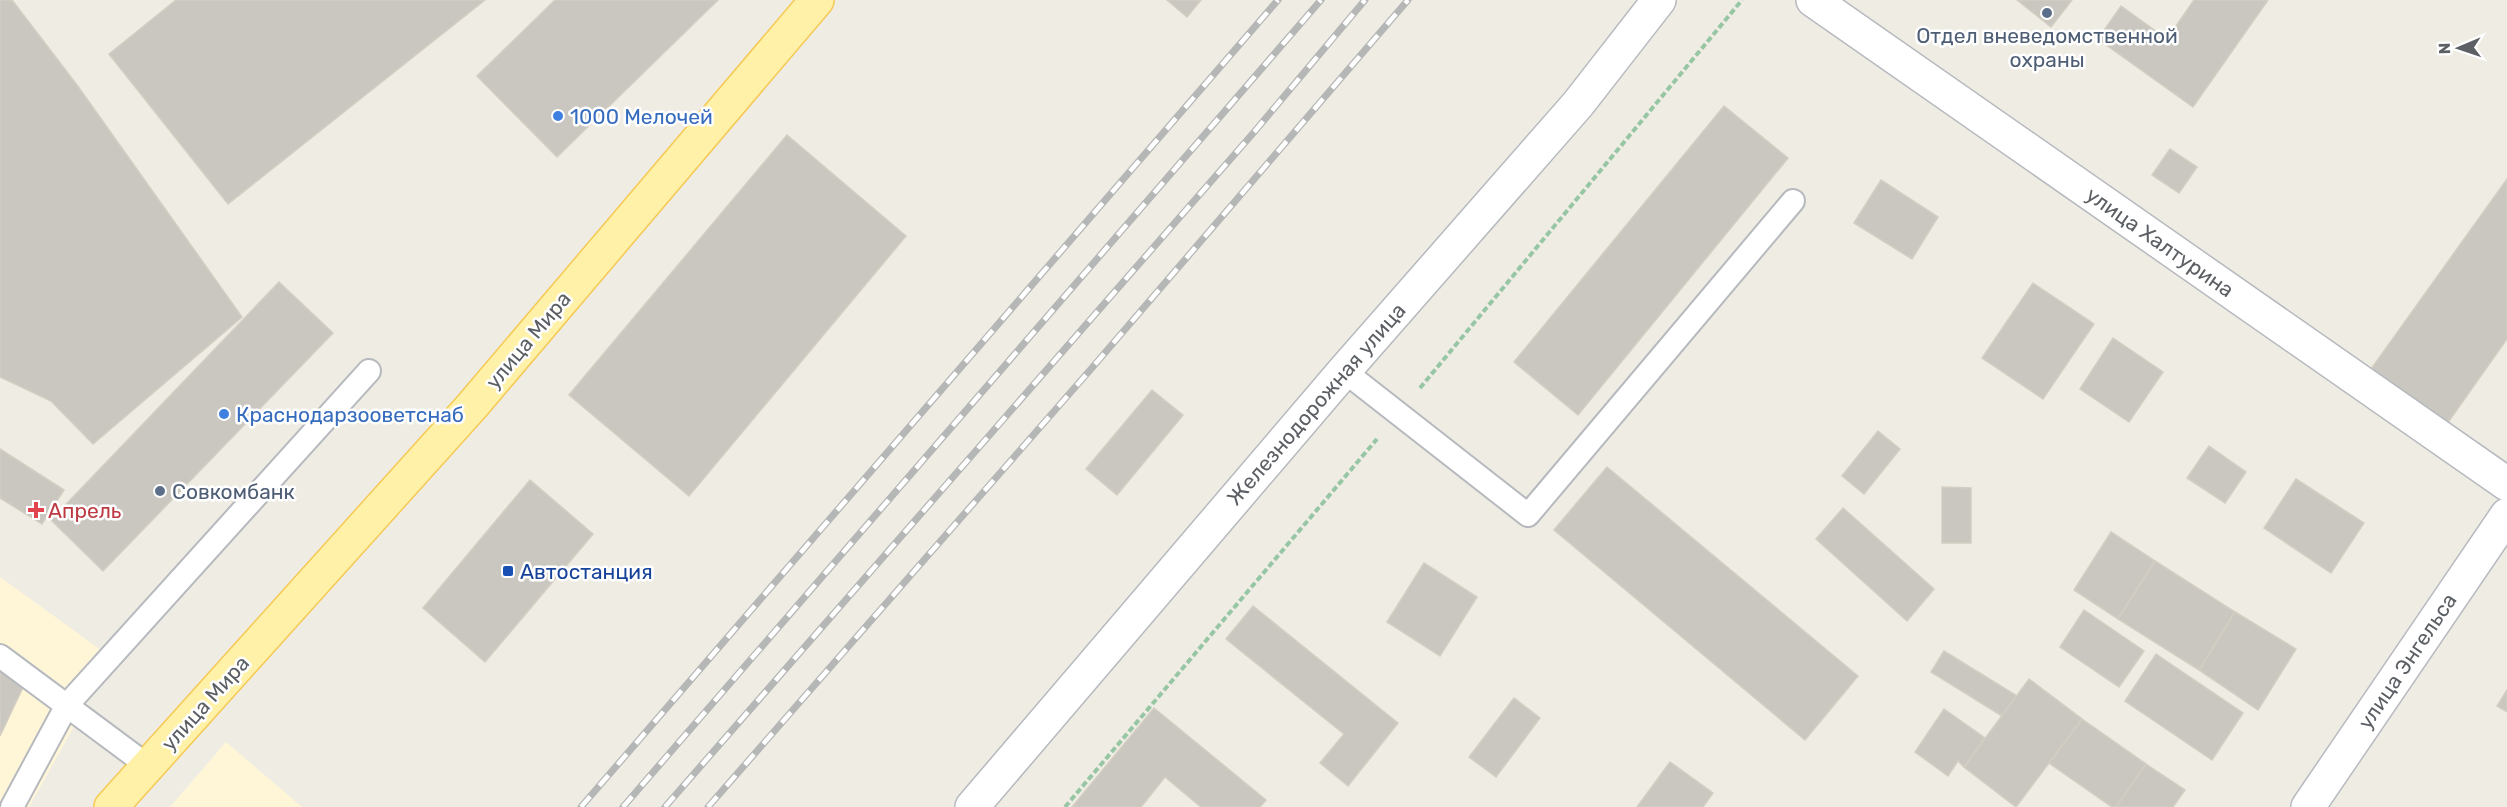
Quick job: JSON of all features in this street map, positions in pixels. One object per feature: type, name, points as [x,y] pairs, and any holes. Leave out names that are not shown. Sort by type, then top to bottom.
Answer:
[{"type":"main road","name":"улица Мира","points":[[111,807],[472,406],[817,0]]},
{"type":"street","name":"Железнодорожная улица","points":[[972,807],[1344,371],[1578,104],[1659,0]]},
{"type":"street","name":"улица Халтурина","points":[[1813,0],[2507,484]]},
{"type":"street","name":"улица Энгельса","points":[[2308,807],[2507,515]]},
{"type":"lane","points":[[1344,371],[1528,515],[1793,201]]},
{"type":"lane","points":[[12,807],[67,705],[369,371]]},
{"type":"lane","points":[[0,656],[148,766]]},
{"type":"shaded area","points":[[0,577],[112,658],[29,807],[0,807]]},
{"type":"shaded area","points":[[226,742],[302,807],[170,807]]},
{"type":"building","points":[[0,0],[12,0],[77,85],[242,317],[93,444],[51,401],[0,377]]},
{"type":"building","points":[[176,0],[485,0],[228,204],[109,54]]},
{"type":"building","name":"1000 Мелочей","points":[[555,0],[718,0],[557,157],[477,76]]},
{"type":"building","points":[[1167,0],[1201,0],[1187,17]]},
{"type":"building","name":"Отдел вневедомственной охраны","points":[[2017,0],[2072,0],[2051,27]]},
{"type":"building","points":[[2194,0],[2268,0],[2193,107],[2098,39],[2121,6],[2167,39]]},
{"type":"building","points":[[1724,106],[1788,158],[1578,415],[1514,362]]},
{"type":"building","points":[[787,135],[906,236],[689,496],[569,395]]},
{"type":"building","points":[[2170,149],[2197,167],[2179,193],[2152,175]]},
{"type":"building","points":[[2507,179],[2507,339],[2442,431],[2366,376]]},
{"type":"building","points":[[1881,180],[1938,217],[1912,259],[1854,223]]},
{"type":"building","points":[[279,282],[333,333],[103,571],[51,520]]},
{"type":"building","points":[[2033,283],[2094,324],[2043,399],[1982,358]]},
{"type":"building","points":[[2113,338],[2163,372],[2129,422],[2080,389]]},
{"type":"building","points":[[1152,390],[1183,415],[1117,495],[1086,469]]},
{"type":"building","points":[[1878,431],[1900,449],[1864,494],[1842,476]]},
{"type":"building","points":[[2209,446],[2246,472],[2225,503],[2187,478]]},
{"type":"building","points":[[0,449],[64,490],[42,524],[0,498]]},
{"type":"building","points":[[1607,467],[1858,676],[1805,740],[1554,530]]},
{"type":"building","points":[[2296,479],[2364,523],[2331,573],[2264,528]]},
{"type":"building","name":"Автостанция","points":[[530,480],[593,534],[485,662],[423,608]]},
{"type":"building","points":[[1942,487],[1971,488],[1971,543],[1942,543]]},
{"type":"building","points":[[1843,508],[1934,589],[1907,621],[1816,539]]},
{"type":"building","points":[[2111,532],[2155,561],[2118,619],[2074,590]]},
{"type":"building","points":[[2155,561],[2235,612],[2199,670],[2118,619]]},
{"type":"building","points":[[1424,563],[1477,597],[1440,656],[1387,622]]},
{"type":"building","points":[[1253,606],[1398,723],[1348,786],[1320,763],[1344,734],[1226,639]]},
{"type":"building","points":[[2084,610],[2144,651],[2119,687],[2060,647]]},
{"type":"building","points":[[2235,612],[2296,649],[2258,710],[2199,670]]},
{"type":"building","points":[[1944,651],[2017,696],[2002,716],[1931,672]]},
{"type":"building","points":[[2156,654],[2243,713],[2212,760],[2125,701]]},
{"type":"building","points":[[0,669],[26,681],[0,736]]},
{"type":"building","points":[[2029,679],[2082,719],[2016,807],[1964,767]]},
{"type":"building","points":[[2507,690],[2507,712],[2497,706]]},
{"type":"building","points":[[1514,698],[1540,718],[1496,777],[1469,757]]},
{"type":"building","points":[[1154,708],[1266,800],[1260,807],[1201,807],[1165,777],[1141,807],[1072,807]]},
{"type":"building","points":[[1944,709],[1985,738],[1964,767],[1958,761],[1948,776],[1915,752]]},
{"type":"building","points":[[2082,719],[2146,764],[2116,807],[2112,807],[2049,763]]},
{"type":"building","points":[[1670,762],[1713,793],[1703,807],[1637,807]]},
{"type":"building","points":[[2146,764],[2185,790],[2173,807],[2116,807]]},
{"type":"railway","points":[[581,807],[1278,0]]},
{"type":"railway","points":[[623,807],[1321,0]]},
{"type":"railway","points":[[665,807],[1255,131],[1365,0]]},
{"type":"railway","points":[[708,807],[1091,369],[1408,0]]},
{"type":"place","name":"Отдел вневедомственной охраны","points":[[2047,13]]},
{"type":"place","name":"1000 Мелочей","points":[[558,116]]},
{"type":"place","name":"Краснодарзооветснаб","points":[[224,414]]},
{"type":"place","name":"Совкомбанк","points":[[160,491]]},
{"type":"place","name":"Апрель","points":[[36,510]]},
{"type":"place","name":"Автостанция","points":[[508,571]]}]
